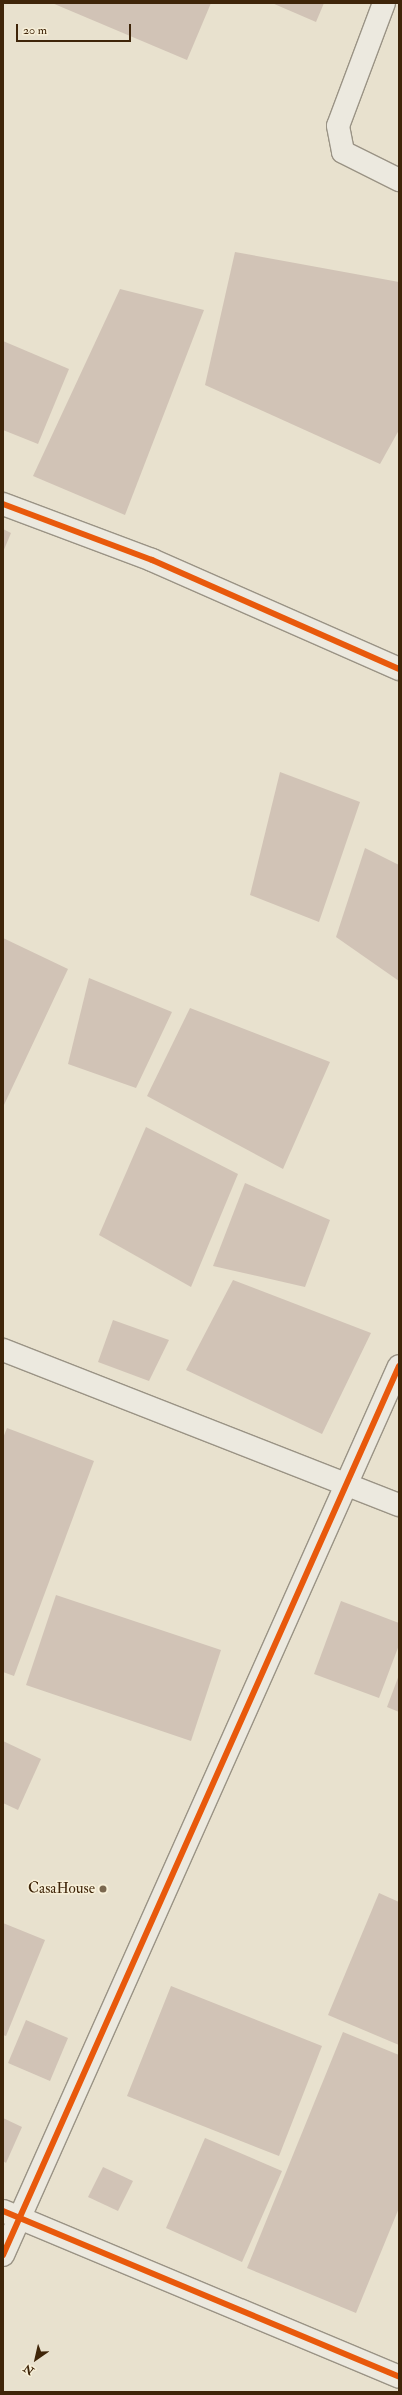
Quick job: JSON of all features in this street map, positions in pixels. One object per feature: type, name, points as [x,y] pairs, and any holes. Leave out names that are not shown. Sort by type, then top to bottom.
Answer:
[{"type":"street","points":[[384,3],[338,126],[343,152],[399,180]]},
{"type":"street","points":[[3,504],[152,560],[399,669]]},
{"type":"street","points":[[3,1350],[399,1505]]},
{"type":"street","points":[[3,2255],[11,2214],[399,1366]]},
{"type":"street","points":[[11,2214],[399,2378]]},
{"type":"building","points":[[52,3],[211,3],[187,60]]},
{"type":"building","points":[[272,3],[324,3],[316,22]]},
{"type":"building","points":[[235,252],[399,282],[399,430],[380,464],[205,385]]},
{"type":"building","points":[[120,289],[204,310],[125,515],[33,476]]},
{"type":"building","points":[[3,341],[69,369],[38,444],[3,430]]},
{"type":"building","points":[[3,529],[11,533],[3,552]]},
{"type":"building","points":[[280,772],[360,802],[319,922],[250,895]]},
{"type":"building","points":[[365,848],[399,865],[399,981],[336,937]]},
{"type":"building","points":[[3,938],[68,969],[3,1107]]},
{"type":"building","points":[[89,978],[172,1012],[136,1088],[68,1064]]},
{"type":"building","points":[[190,1008],[330,1062],[283,1169],[147,1096]]},
{"type":"building","points":[[146,1127],[238,1174],[191,1287],[99,1235]]},
{"type":"building","points":[[245,1183],[330,1220],[305,1287],[213,1266]]},
{"type":"building","points":[[233,1280],[371,1333],[322,1434],[186,1370]]},
{"type":"building","points":[[113,1320],[169,1340],[149,1381],[98,1362]]},
{"type":"building","points":[[7,1428],[94,1461],[14,1676],[3,1672],[3,1438]]},
{"type":"building","points":[[56,1595],[221,1650],[191,1741],[26,1685]]},
{"type":"building","points":[[341,1601],[399,1623],[399,1645],[379,1698],[314,1674]]},
{"type":"building","points":[[399,1675],[399,1712],[387,1707]]},
{"type":"building","points":[[3,1741],[41,1759],[18,1810],[3,1803]]},
{"type":"building","points":[[379,1893],[399,1902],[399,2045],[328,2015]]},
{"type":"building","points":[[3,1923],[45,1940],[6,2036],[3,2035]]},
{"type":"building","points":[[171,1986],[322,2046],[279,2156],[127,2096]]},
{"type":"building","points":[[26,2020],[68,2038],[50,2081],[8,2063]]},
{"type":"building","points":[[343,2032],[399,2055],[399,2208],[356,2313],[247,2268]]},
{"type":"building","points":[[3,2118],[22,2127],[6,2163],[3,2161]]},
{"type":"building","points":[[205,2138],[282,2171],[242,2262],[166,2228]]},
{"type":"building","points":[[103,2167],[133,2181],[118,2211],[88,2197]]},
{"type":"cycle path","points":[[3,504],[152,560],[399,669]]},
{"type":"cycle path","points":[[3,2255],[399,1366]]},
{"type":"cycle path","points":[[3,2211],[399,2377]]},
{"type":"place","name":"CasaHouse","points":[[103,1889]]}]
